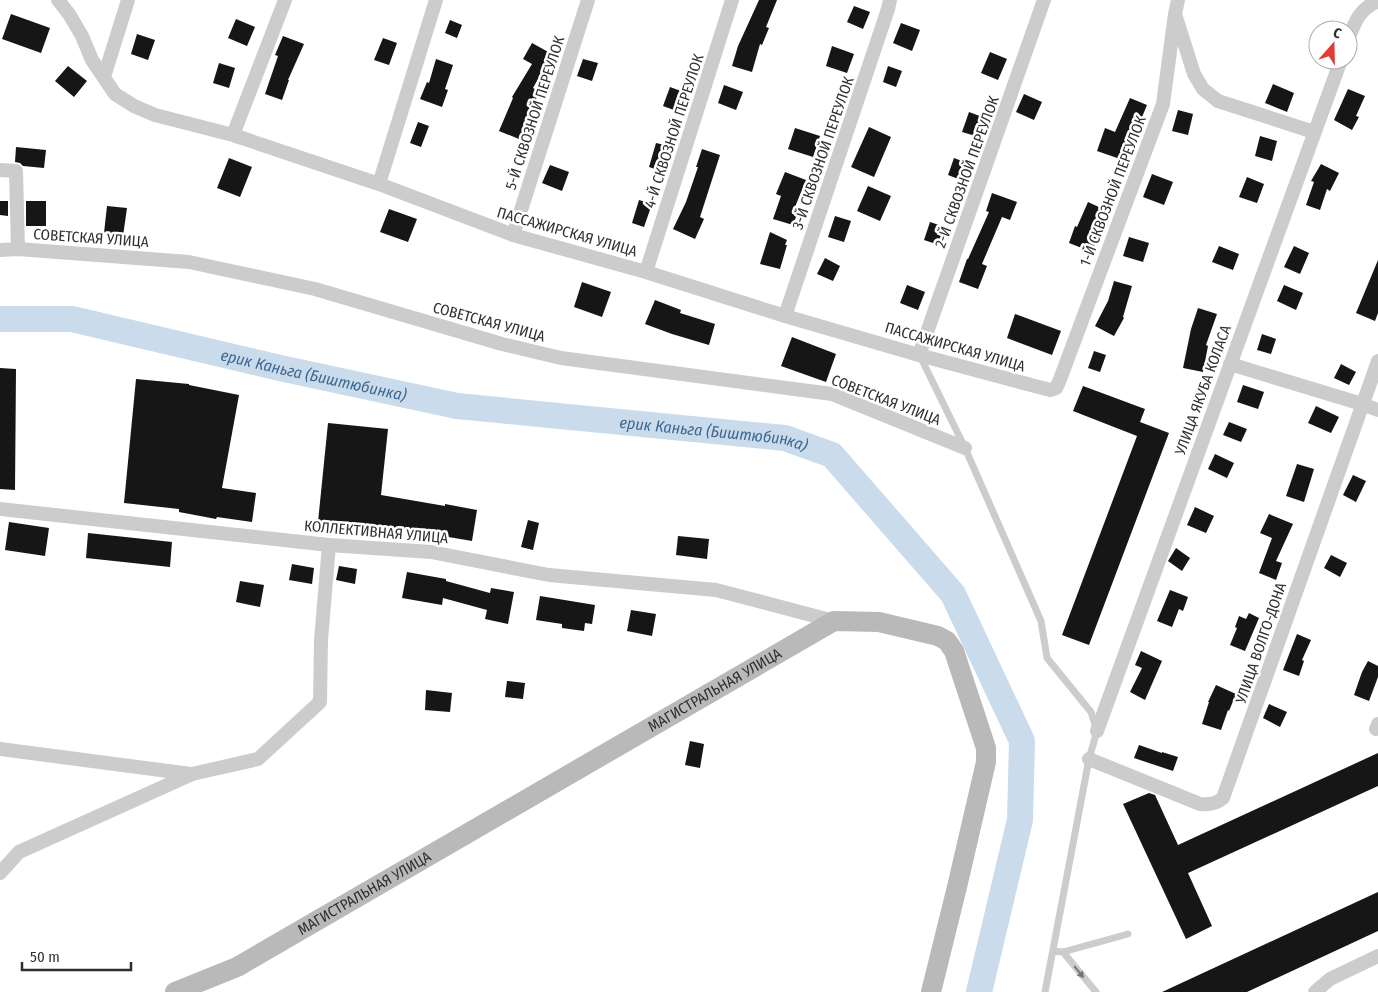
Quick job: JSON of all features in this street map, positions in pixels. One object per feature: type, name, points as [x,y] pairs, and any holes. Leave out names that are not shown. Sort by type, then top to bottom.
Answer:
[{"type":"street","name":"ПАССАЖИРСКАЯ УЛИЦА","points":[[58,0],[69,14],[82,36],[92,60],[115,94],[134,106],[154,115],[233,135],[379,184],[513,235],[646,272],[785,316],[919,355],[1050,390],[1056,388]]},
{"type":"street","points":[[104,77],[128,0]]},
{"type":"street","points":[[233,135],[285,0]]},
{"type":"street","points":[[379,184],[436,0]]},
{"type":"street","name":"5-Й СКВОЗНОЙ ПЕРЕУЛОК","points":[[513,235],[588,0]]},
{"type":"street","name":"4-Й СКВОЗНОЙ ПЕРЕУЛОК","points":[[646,272],[732,0]]},
{"type":"street","name":"3-Й СКВОЗНОЙ ПЕРЕУЛОК","points":[[785,316],[890,0]]},
{"type":"street","name":"2-Й СКВОЗНОЙ ПЕРЕУЛОК","points":[[919,355],[1044,0]]},
{"type":"street","name":"1-Й СКВОЗНОЙ ПЕРЕУЛОК","points":[[1056,388],[1163,104],[1174,14],[1178,0]]},
{"type":"street","points":[[1356,20],[1368,6],[1378,2]]},
{"type":"street","points":[[1174,14],[1194,74],[1203,89],[1218,101],[1314,132]]},
{"type":"street","name":"УЛИЦА ЯКУБА КОЛАСА","points":[[1097,731],[1337,70]]},
{"type":"street","points":[[0,170],[16,171],[18,249]]},
{"type":"street","name":"СОВЕТСКАЯ УЛИЦА","points":[[0,250],[18,249],[189,262],[315,289],[502,344],[561,358],[832,394],[964,448]]},
{"type":"street","name":"УЛИЦА ВОЛГО-ДОНА","points":[[1089,759],[1200,804],[1212,804],[1223,798],[1378,361]]},
{"type":"street","points":[[1230,364],[1378,410]]},
{"type":"street","name":"КОЛЛЕКТИВНАЯ УЛИЦА","points":[[0,509],[330,545],[432,552],[549,575],[716,590],[834,621]]},
{"type":"street","points":[[0,873],[19,852],[192,774],[258,759],[320,702],[321,640],[330,545]]},
{"type":"street","points":[[834,621],[879,622],[938,636],[947,641],[954,651],[986,748],[986,762],[931,992]]},
{"type":"street","name":"МАГИСТРАЛЬНАЯ УЛИЦА","points":[[174,992],[237,967],[834,621]]},
{"type":"street","points":[[0,749],[192,774]]},
{"type":"street","points":[[1316,992],[1330,979],[1378,956]]},
{"type":"lane","points":[[919,355],[964,448],[1041,621],[1047,658],[1091,712],[1097,731],[1089,759],[1045,992]]},
{"type":"lane","points":[[1053,951],[1063,952],[1128,934]]},
{"type":"lane","points":[[1063,952],[1096,992]]},
{"type":"building","points":[[759,0],[777,0],[766,27],[769,28],[762,45],[760,44],[752,72],[732,66],[738,46]]},
{"type":"building","points":[[854,6],[870,12],[863,29],[847,22]]},
{"type":"building","points":[[11,14],[50,28],[41,53],[2,39]]},
{"type":"building","points":[[236,19],[255,27],[247,46],[228,38]]},
{"type":"building","points":[[450,20],[462,25],[457,38],[445,33]]},
{"type":"building","points":[[901,23],[920,30],[912,51],[893,43]]},
{"type":"building","points":[[137,34],[155,40],[148,60],[131,54]]},
{"type":"building","points":[[283,36],[304,44],[288,80],[282,100],[265,94],[278,56],[275,55]]},
{"type":"building","points":[[383,38],[397,43],[389,65],[374,60]]},
{"type":"building","points":[[532,43],[552,54],[533,88],[540,92],[527,115],[529,116],[519,139],[499,131],[512,97],[532,64],[523,59]]},
{"type":"building","points":[[832,46],[854,54],[847,73],[826,66]]},
{"type":"building","points":[[990,52],[1007,59],[998,80],[981,73]]},
{"type":"building","points":[[436,59],[453,65],[445,89],[448,90],[442,107],[420,99],[427,82],[429,83]]},
{"type":"building","points":[[583,59],[598,63],[592,81],[577,76]]},
{"type":"building","points":[[219,63],[235,68],[229,88],[213,83]]},
{"type":"building","points":[[68,66],[87,81],[74,97],[55,81]]},
{"type":"building","points":[[888,66],[902,71],[896,87],[883,82]]},
{"type":"building","points":[[1273,84],[1294,93],[1287,112],[1265,103]]},
{"type":"building","points":[[724,85],[743,92],[736,110],[718,103]]},
{"type":"building","points":[[670,87],[689,94],[682,113],[663,106]]},
{"type":"building","points":[[1348,89],[1365,96],[1356,116],[1359,117],[1352,130],[1334,120]]},
{"type":"building","points":[[1024,94],[1042,102],[1034,120],[1016,112]]},
{"type":"building","points":[[1130,98],[1147,105],[1140,122],[1138,121],[1123,160],[1097,151],[1105,128],[1115,132]]},
{"type":"building","points":[[1178,110],[1193,114],[1188,135],[1172,131]]},
{"type":"building","points":[[969,112],[985,118],[979,137],[962,132]]},
{"type":"building","points":[[418,122],[429,126],[421,147],[410,143]]},
{"type":"building","points":[[869,127],[891,137],[874,177],[851,167]]},
{"type":"building","points":[[795,128],[820,136],[813,157],[788,149]]},
{"type":"building","points":[[1260,136],[1277,141],[1272,161],[1255,156]]},
{"type":"building","points":[[656,143],[669,146],[661,171],[649,167]]},
{"type":"building","points":[[16,147],[46,150],[44,168],[23,166],[15,162]]},
{"type":"building","points":[[702,149],[720,155],[700,217],[704,219],[695,239],[673,229],[686,202]]},
{"type":"building","points":[[229,158],[252,167],[240,197],[217,188]]},
{"type":"building","points":[[954,158],[972,165],[966,182],[948,175]]},
{"type":"building","points":[[1321,164],[1339,173],[1330,191],[1327,189],[1320,210],[1306,205],[1314,182],[1311,181]]},
{"type":"building","points":[[550,165],[569,172],[562,191],[542,183]]},
{"type":"building","points":[[785,172],[806,180],[795,207],[799,209],[793,225],[773,219],[781,196],[776,194]]},
{"type":"building","points":[[1152,174],[1173,182],[1164,205],[1143,197]]},
{"type":"building","points":[[1247,177],[1264,184],[1257,203],[1239,197]]},
{"type":"building","points":[[868,186],[891,196],[880,221],[857,211]]},
{"type":"building","points":[[992,193],[1017,202],[1010,220],[1002,217],[982,264],[987,266],[978,289],[959,282],[967,259],[989,212],[986,211]]},
{"type":"building","points":[[639,200],[652,204],[644,227],[632,223]]},
{"type":"building","points":[[0,201],[8,201],[8,216],[0,215]]},
{"type":"building","points":[[26,201],[46,201],[46,226],[26,226]]},
{"type":"building","points":[[1088,202],[1101,208],[1090,232],[1098,235],[1092,252],[1069,243],[1075,226],[1077,227]]},
{"type":"building","points":[[107,206],[127,208],[123,236],[104,233]]},
{"type":"building","points":[[389,209],[417,219],[408,242],[380,232]]},
{"type":"building","points":[[835,216],[851,221],[844,242],[828,237]]},
{"type":"building","points":[[930,222],[948,228],[942,246],[924,240]]},
{"type":"building","points":[[770,232],[787,240],[780,269],[760,264]]},
{"type":"building","points":[[1129,237],[1149,243],[1143,262],[1123,256]]},
{"type":"building","points":[[1219,246],[1239,254],[1233,270],[1212,262]]},
{"type":"building","points":[[1294,246],[1309,253],[1300,274],[1284,267]]},
{"type":"building","points":[[825,258],[840,266],[833,281],[817,274]]},
{"type":"building","points":[[1378,260],[1378,313],[1375,321],[1356,313]]},
{"type":"building","points":[[1114,281],[1132,286],[1124,318],[1114,336],[1095,326],[1108,301]]},
{"type":"building","points":[[582,282],[611,292],[602,317],[574,307]]},
{"type":"building","points":[[907,285],[925,292],[918,310],[900,303]]},
{"type":"building","points":[[1284,285],[1303,293],[1296,310],[1277,301]]},
{"type":"building","points":[[655,300],[681,310],[680,313],[715,324],[709,345],[645,324]]},
{"type":"building","points":[[1198,308],[1217,314],[1206,345],[1208,346],[1203,372],[1183,368],[1191,329]]},
{"type":"building","points":[[1015,314],[1061,331],[1052,355],[1007,338]]},
{"type":"building","points":[[1262,334],[1276,339],[1271,354],[1257,350]]},
{"type":"building","points":[[792,337],[836,354],[826,382],[781,366]]},
{"type":"building","points":[[1094,351],[1106,355],[1100,372],[1088,368]]},
{"type":"building","points":[[1341,364],[1356,372],[1349,385],[1334,378]]},
{"type":"building","points":[[0,368],[16,369],[15,490],[0,489]]},
{"type":"building","points":[[136,379],[189,384],[239,395],[222,488],[256,493],[252,522],[217,517],[216,519],[179,512],[179,509],[124,503]]},
{"type":"building","points":[[1243,385],[1264,392],[1258,409],[1237,402]]},
{"type":"building","points":[[1083,386],[1145,409],[1140,422],[1169,433],[1089,645],[1062,635],[1137,436],[1073,411]]},
{"type":"building","points":[[1316,406],[1339,417],[1331,433],[1308,423]]},
{"type":"building","points":[[1229,422],[1247,429],[1241,442],[1223,435]]},
{"type":"building","points":[[328,423],[388,429],[381,495],[477,510],[472,541],[378,525],[378,528],[318,522]]},
{"type":"building","points":[[1215,454],[1234,463],[1227,478],[1208,469]]},
{"type":"building","points":[[1297,464],[1314,469],[1304,502],[1286,496]]},
{"type":"building","points":[[1353,475],[1366,481],[1356,502],[1343,495]]},
{"type":"building","points":[[1195,507],[1214,516],[1206,533],[1187,525]]},
{"type":"building","points":[[1269,514],[1293,524],[1276,561],[1282,563],[1276,580],[1259,573],[1272,538],[1260,533]]},
{"type":"building","points":[[528,520],[539,523],[533,550],[521,547]]},
{"type":"building","points":[[9,522],[49,528],[45,556],[5,550]]},
{"type":"building","points":[[88,533],[172,542],[170,567],[86,558]]},
{"type":"building","points":[[678,536],[709,539],[707,559],[676,555]]},
{"type":"building","points":[[1176,548],[1190,558],[1182,571],[1168,561]]},
{"type":"building","points":[[1331,555],[1347,563],[1340,577],[1324,568]]},
{"type":"building","points":[[292,564],[314,568],[312,584],[289,580]]},
{"type":"building","points":[[339,566],[357,569],[355,584],[336,580]]},
{"type":"building","points":[[407,572],[446,579],[446,581],[490,593],[491,588],[514,592],[508,624],[485,619],[487,610],[443,598],[442,605],[402,598]]},
{"type":"building","points":[[240,581],[264,585],[260,607],[236,602]]},
{"type":"building","points":[[1170,590],[1188,597],[1183,611],[1179,609],[1172,627],[1157,621]]},
{"type":"building","points":[[540,596],[595,605],[592,624],[585,623],[584,631],[562,628],[562,624],[536,620]]},
{"type":"building","points":[[631,610],[656,614],[652,636],[627,631]]},
{"type":"building","points":[[1249,613],[1259,618],[1245,651],[1230,645],[1237,628],[1235,627],[1239,616],[1246,619]]},
{"type":"building","points":[[1297,634],[1311,640],[1302,660],[1304,661],[1299,676],[1283,670]]},
{"type":"building","points":[[1141,651],[1162,661],[1145,700],[1130,692],[1142,668],[1135,665]]},
{"type":"building","points":[[1368,661],[1378,666],[1378,677],[1369,701],[1354,695]]},
{"type":"building","points":[[507,681],[525,683],[523,699],[505,697]]},
{"type":"building","points":[[1216,685],[1236,694],[1221,730],[1202,724],[1208,702]]},
{"type":"building","points":[[426,690],[452,693],[450,712],[425,710]]},
{"type":"building","points":[[1269,704],[1287,712],[1280,727],[1263,718]]},
{"type":"building","points":[[690,741],[704,744],[700,768],[685,765]]},
{"type":"building","points":[[1139,745],[1178,757],[1173,771],[1134,758]]},
{"type":"building","points":[[1378,753],[1378,786],[1188,873],[1212,926],[1186,939],[1123,804],[1149,793],[1155,795],[1178,845]]},
{"type":"building","points":[[1378,892],[1378,931],[1247,992],[1162,992]]},
{"type":"waterway","name":"ерик Каньга (Биштюбинка)","points":[[0,319],[72,319],[280,368],[457,406],[785,438],[832,455],[953,594],[1022,741],[1020,820],[979,992]]}]
